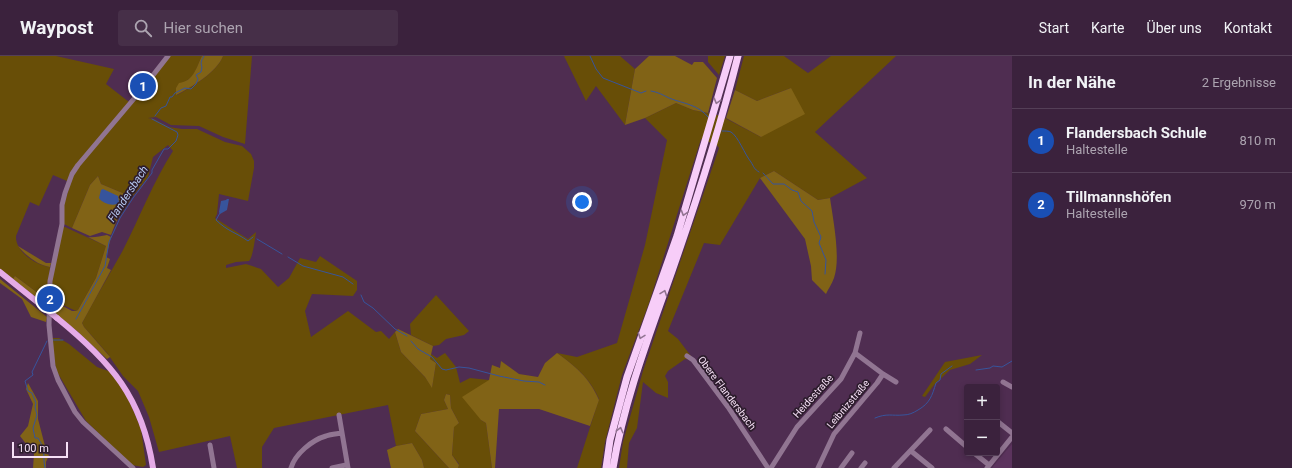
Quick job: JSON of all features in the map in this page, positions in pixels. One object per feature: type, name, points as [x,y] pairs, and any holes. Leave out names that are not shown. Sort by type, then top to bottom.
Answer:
[{"type":"highway","points":[[612,468],[634,378],[703,179],[738,56]]},
{"type":"highway","points":[[606,468],[610,440],[627,377],[670,256],[729,60]]},
{"type":"main road","points":[[0,272],[72,330],[100,355],[126,388],[143,425],[153,468]]},
{"type":"street","points":[[133,468],[83,422],[75,412],[54,369],[49,325],[50,281],[54,255],[62,224],[62,205],[68,182],[78,164],[168,56]]},
{"type":"street","name":"Heidestraße","points":[[772,468],[797,427],[841,379],[855,353],[860,332]]},
{"type":"street","name":"Leibnizstraße","points":[[855,353],[896,382]]},
{"type":"street","name":"Obere Flandersbach","points":[[687,356],[693,360],[728,407],[768,468]]},
{"type":"street","name":"Leibnizstraße","points":[[818,468],[834,434],[878,383],[883,374]]},
{"type":"street","points":[[1003,382],[1012,387]]},
{"type":"street","points":[[332,468],[347,466],[339,415]]},
{"type":"street","points":[[1000,424],[1012,434]]},
{"type":"street","points":[[946,429],[964,444]]},
{"type":"street","points":[[894,468],[930,430]]},
{"type":"street","points":[[291,468],[297,457],[316,440],[326,436],[342,433]]},
{"type":"street","points":[[977,456],[988,467],[1012,437]]},
{"type":"street","points":[[210,444],[214,468]]},
{"type":"street","points":[[911,451],[932,468]]},
{"type":"street","points":[[841,468],[852,453]]},
{"type":"street","points":[[861,468],[865,463]]},
{"type":"shaded area","points":[[0,56],[56,56],[114,69],[106,84],[129,102],[70,174],[67,181],[53,175],[39,206],[30,202],[16,236],[17,242],[27,257],[39,264],[50,267],[47,295],[42,293],[39,294],[15,276],[13,279],[0,269]]},
{"type":"shaded area","points":[[169,56],[202,56],[192,77],[176,88],[177,95],[210,73],[220,62],[223,56],[252,56],[245,144],[223,137],[199,126],[171,125],[156,117],[148,118],[154,119],[169,127],[197,129],[225,142],[242,146],[251,154],[254,161],[254,168],[248,201],[219,194],[217,214],[215,218],[248,239],[256,232],[253,252],[249,261],[236,262],[226,265],[226,268],[246,264],[261,269],[278,287],[289,278],[300,258],[316,262],[320,256],[357,281],[357,290],[353,296],[312,294],[305,311],[311,337],[348,311],[376,332],[381,331],[389,339],[395,332],[401,352],[425,377],[432,387],[436,363],[430,359],[431,354],[437,358],[445,353],[456,367],[460,383],[470,378],[489,380],[481,420],[486,423],[492,468],[458,468],[459,464],[452,455],[454,426],[459,423],[451,408],[450,395],[446,394],[444,400],[448,409],[421,414],[415,431],[449,468],[424,468],[422,460],[412,443],[396,446],[388,405],[274,428],[262,447],[262,468],[237,468],[230,436],[159,452],[149,417],[138,391],[123,376],[107,353],[82,323],[123,250],[153,187],[173,151],[168,145],[153,157],[148,177],[132,197],[101,184],[98,176],[90,185],[72,228],[64,224],[64,204],[74,173]]},
{"type":"shaded area","points":[[202,56],[223,56],[220,62],[210,73],[176,95],[176,88],[179,83],[188,80],[191,77]]},
{"type":"shaded area","points":[[564,56],[620,56],[635,69],[625,125],[596,86],[586,101]]},
{"type":"shaded area","points":[[649,56],[675,56],[692,65],[694,62],[703,62],[717,78],[708,113],[693,110],[676,103],[645,118],[625,125],[635,69]]},
{"type":"shaded area","points":[[708,56],[725,56],[719,75],[708,62]]},
{"type":"shaded area","points":[[744,56],[784,56],[808,73],[831,56],[896,56],[815,132],[867,178],[830,198],[818,200],[774,171],[760,178],[720,245],[704,243],[668,331],[678,339],[694,360],[685,359],[668,371],[665,376],[668,382],[668,398],[656,393],[643,382],[637,428],[629,443],[627,468],[619,468],[623,442],[643,371],[719,148],[717,145],[701,139],[649,303],[622,375],[605,442],[601,468],[577,468],[599,399],[586,378],[557,353],[577,357],[617,343],[645,245],[667,140],[645,118],[676,103],[693,110],[721,116],[761,137],[791,88],[757,101],[735,90]]},
{"type":"shaded area","points":[[791,88],[805,114],[761,137],[726,118],[735,90],[757,101]]},
{"type":"shaded area","points":[[774,171],[818,200],[830,198],[836,238],[837,260],[834,278],[826,294],[812,280],[811,266],[805,239],[760,178]]},
{"type":"shaded area","points":[[98,176],[101,184],[132,197],[116,222],[111,235],[102,232],[90,236],[72,228],[90,185]]},
{"type":"shaded area","points":[[63,227],[106,246],[96,278],[76,311],[50,299],[53,269]]},
{"type":"shaded area","points":[[107,235],[111,237],[106,257],[110,259],[107,268],[111,270],[82,323],[110,357],[107,359],[77,331],[50,309],[50,299],[72,311],[78,310],[96,278],[106,246],[88,237]]},
{"type":"shaded area","points":[[18,246],[46,263],[51,263],[50,267],[32,260]]},
{"type":"shaded area","points":[[15,276],[39,294],[42,293],[47,295],[47,306],[13,279]]},
{"type":"shaded area","points":[[0,279],[47,317],[46,322],[31,317],[22,299],[0,283]]},
{"type":"shaded area","points":[[436,295],[469,331],[464,335],[446,339],[439,345],[433,346],[411,335],[410,324]]},
{"type":"shaded area","points":[[398,329],[433,346],[430,359],[436,363],[432,388],[425,377],[401,352],[395,332]]},
{"type":"shaded area","points":[[51,338],[59,338],[69,344],[97,367],[111,372],[128,398],[141,429],[146,465],[143,467],[132,465],[86,421],[56,370]]},
{"type":"shaded area","points":[[557,353],[581,373],[591,385],[599,400],[590,426],[539,409],[499,409],[495,468],[492,468],[486,423],[481,420],[462,397],[489,380],[492,365],[500,368],[501,361],[519,374],[538,377],[545,363]]},
{"type":"shaded area","points":[[982,355],[970,364],[950,370],[934,385],[925,397],[922,396],[945,362]]},
{"type":"shaded area","points":[[28,383],[38,401],[38,419],[45,446],[44,453],[49,455],[46,462],[46,468],[33,468],[34,454],[20,436],[28,426],[33,404],[26,389]]},
{"type":"shaded area","points":[[446,394],[450,395],[451,408],[459,423],[454,427],[452,455],[459,465],[458,468],[449,468],[415,431],[421,414],[448,409],[444,400]]},
{"type":"shaded area","points":[[412,443],[422,460],[424,468],[391,468],[387,450],[396,446]]},
{"type":"shaded area","points":[[1012,444],[1012,468],[992,468],[999,459]]},
{"type":"water","points":[[103,189],[118,196],[119,202],[112,205],[102,201],[99,198],[101,190]]},
{"type":"water","points":[[229,199],[227,210],[220,214],[221,201]]},
{"type":"waterway","name":"Flandersbach","points":[[155,116],[161,108],[166,106],[170,97],[172,97],[175,93],[185,88],[191,89],[196,84],[198,79],[196,75],[201,72],[201,62],[204,56]]},
{"type":"waterway","points":[[590,56],[596,69],[603,78],[641,93],[646,91]]},
{"type":"waterway","points":[[651,91],[695,107],[705,113],[709,118]]},
{"type":"waterway","name":"Flandersbach","points":[[76,319],[105,266],[109,242],[120,218],[152,173],[152,170],[164,149],[168,149],[176,141],[178,135],[177,132],[152,119]]},
{"type":"waterway","points":[[722,131],[734,134],[754,168],[759,172]]},
{"type":"waterway","points":[[763,173],[773,184],[784,184],[792,190],[798,192],[801,201],[812,211],[814,222],[821,237],[819,243],[826,260],[825,274]]},
{"type":"waterway","points":[[220,213],[216,220],[224,227],[248,241],[253,237]]},
{"type":"waterway","points":[[257,239],[282,254]]},
{"type":"waterway","points":[[288,257],[303,266],[343,277],[353,284]]},
{"type":"waterway","points":[[361,295],[364,302],[373,308],[395,329],[407,336]]},
{"type":"waterway","name":"Flandersbach","points":[[53,340],[63,340]]},
{"type":"waterway","name":"Flandersbach","points":[[45,468],[44,453],[38,438],[35,438],[33,428],[37,415],[35,407],[36,403],[32,393],[28,391],[25,381],[33,375],[32,372],[47,341]]},
{"type":"waterway","points":[[411,341],[418,349],[432,357],[442,369],[446,370],[459,367],[469,368],[499,376],[524,381],[539,382],[545,385]]},
{"type":"waterway","points":[[976,370],[990,368],[993,366],[1002,367],[1012,361]]},
{"type":"waterway","points":[[875,418],[886,415],[907,415],[925,405],[930,399],[936,383],[940,380],[941,374],[952,366]]},
{"type":"place","name":"Flandersbach Schule","points":[[143,86]]},
{"type":"place","name":"Tillmannshöfen","points":[[50,299]]}]
